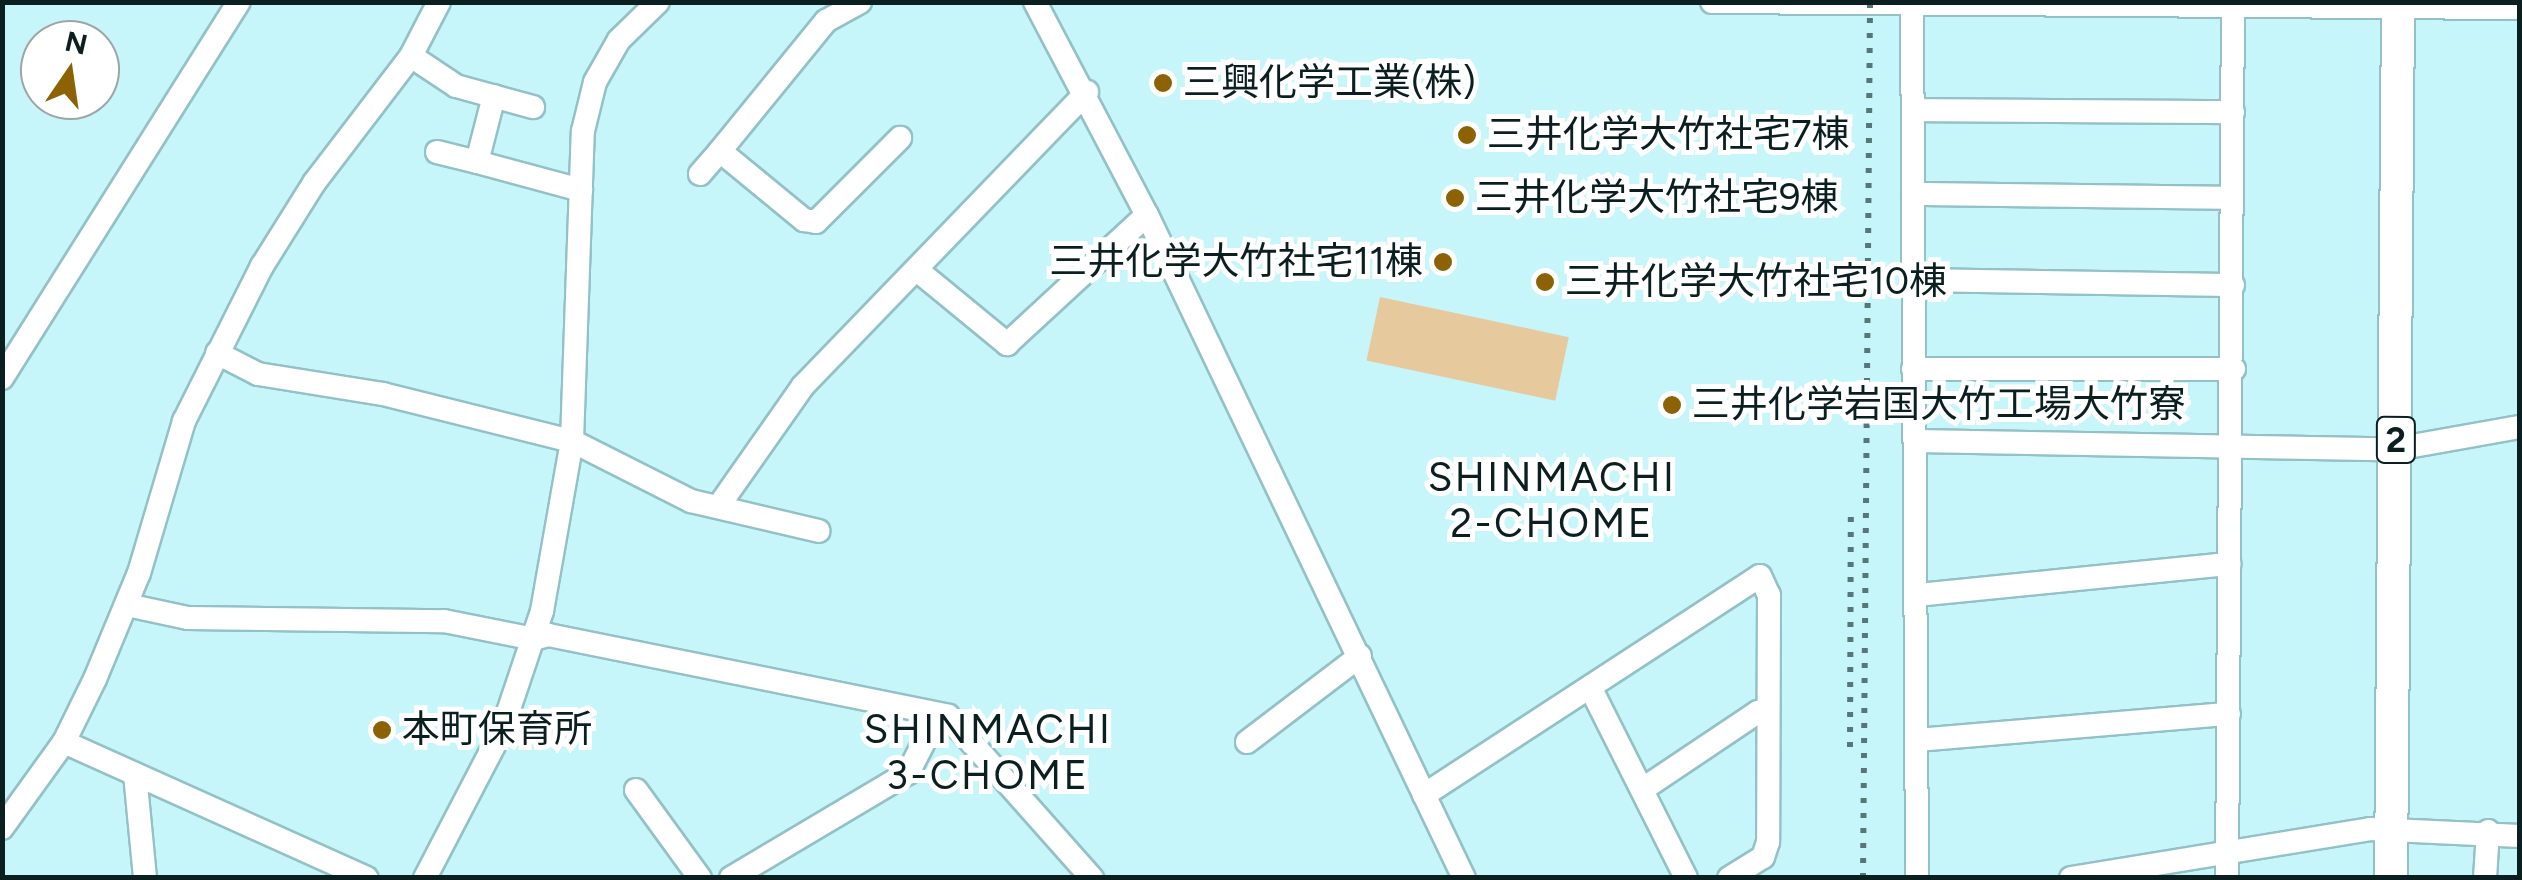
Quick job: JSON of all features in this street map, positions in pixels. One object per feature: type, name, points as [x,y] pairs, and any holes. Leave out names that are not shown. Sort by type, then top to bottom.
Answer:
[{"type":"highway","name":"2","points":[[2391,878],[2398,4]]},
{"type":"street","points":[[2,378],[239,2]]},
{"type":"street","points":[[2,828],[64,742],[127,606],[184,421],[217,353],[291,217],[411,56],[439,2]]},
{"type":"street","points":[[426,878],[502,730],[534,640],[572,441],[583,131],[595,82],[620,40],[658,2]]},
{"type":"street","points":[[700,174],[826,21],[860,2]]},
{"type":"street","points":[[1035,2],[1087,92],[1147,215],[1360,656],[1460,875]]},
{"type":"street","points":[[1712,2],[1912,6],[2398,4],[2520,8]]},
{"type":"street","points":[[1912,6],[1917,878]]},
{"type":"street","points":[[2227,878],[2234,369],[2233,6]]},
{"type":"street","points":[[411,56],[456,86],[533,106]]},
{"type":"street","points":[[718,508],[803,386],[1087,92]]},
{"type":"street","points":[[477,162],[494,96]]},
{"type":"street","points":[[1913,110],[2233,112]]},
{"type":"street","points":[[720,151],[804,220],[816,222],[900,138]]},
{"type":"street","points":[[436,152],[581,190]]},
{"type":"street","points":[[1913,194],[2232,198]]},
{"type":"street","points":[[917,270],[1008,344],[1147,215]]},
{"type":"street","points":[[1912,280],[2233,284]]},
{"type":"street","points":[[217,353],[258,374],[383,394],[572,441],[718,508],[819,531]]},
{"type":"street","points":[[1914,369],[2234,369]]},
{"type":"street","points":[[1916,441],[2396,449],[2520,427]]},
{"type":"street","points":[[1917,595],[2230,564]]},
{"type":"street","points":[[1424,795],[1760,576],[1769,595],[1768,842],[1763,857],[1730,878]]},
{"type":"street","points":[[127,606],[188,618],[444,622],[534,640],[548,635],[948,716],[1092,878]]},
{"type":"street","points":[[1247,742],[1360,656]]},
{"type":"street","points":[[1590,687],[1686,878]]},
{"type":"street","points":[[1643,789],[1758,712],[1768,712]]},
{"type":"street","points":[[1917,740],[2229,714]]},
{"type":"street","points":[[733,877],[908,773],[938,715]]},
{"type":"street","points":[[64,742],[367,878]]},
{"type":"street","points":[[135,774],[145,878]]},
{"type":"street","points":[[636,790],[700,878]]},
{"type":"street","points":[[2071,878],[2227,850],[2390,830],[2488,831],[2520,836]]},
{"type":"street","points":[[2485,878],[2488,831]]},
{"type":"shaded area","points":[[1380,297],[1569,337],[1555,401],[1366,361]]},
{"type":"railway","points":[[1863,878],[1870,2]]},
{"type":"railway","points":[[1850,747],[1851,507]]},
{"type":"place","name":"三興化学工業(株)","points":[[1163,83]]},
{"type":"place","name":"三井化学大竹社宅7棟","points":[[1467,135]]},
{"type":"place","name":"三井化学大竹社宅9棟","points":[[1455,198]]},
{"type":"place","name":"三井化学大竹社宅11棟","points":[[1443,262]]},
{"type":"place","name":"三井化学大竹社宅10棟","points":[[1545,282]]},
{"type":"place","name":"三井化学岩国大竹工場大竹寮","points":[[1672,405]]},
{"type":"place","name":"本町保育所","points":[[382,730]]},
{"type":"district","name":"SHINMACHI 2-CHOME","points":[[1552,500]]},
{"type":"district","name":"SHINMACHI 3-CHOME","points":[[988,752]]}]
